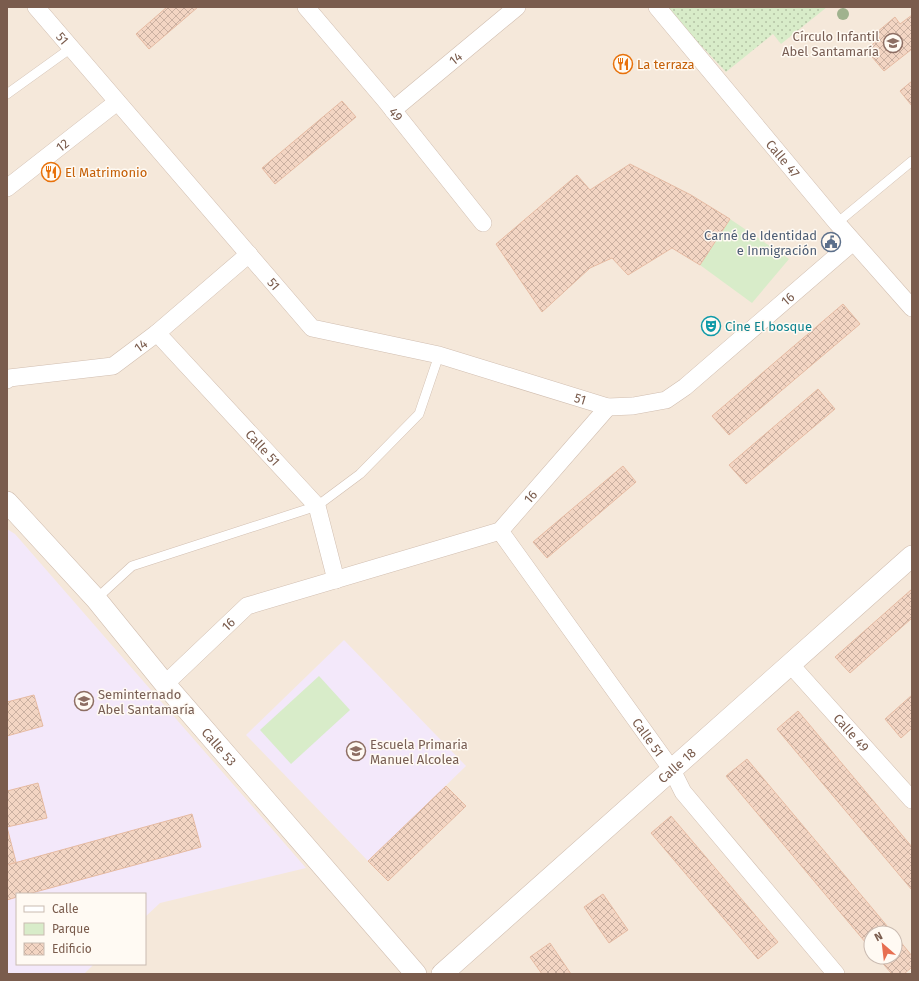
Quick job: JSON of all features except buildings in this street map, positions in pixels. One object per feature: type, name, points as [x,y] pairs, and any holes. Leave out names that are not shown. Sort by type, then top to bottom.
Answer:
[{"type":"street","name":"51","points":[[36,7],[312,328],[439,355],[608,407]]},
{"type":"street","name":"49","points":[[306,7],[393,110],[483,223]]},
{"type":"street","name":"14","points":[[393,110],[517,7]]},
{"type":"street","name":"Calle 47","points":[[657,7],[853,242],[912,308]]},
{"type":"street","name":"12","points":[[7,188],[118,102]]},
{"type":"street","name":"16","points":[[165,684],[247,606],[500,531],[608,407],[633,406],[666,400],[685,387],[853,242]]},
{"type":"street","name":"14","points":[[7,380],[9,378],[113,366],[157,334],[249,254]]},
{"type":"street","name":"Calle 51","points":[[157,334],[317,506],[336,580]]},
{"type":"street","name":"Calle 53","points":[[7,502],[96,600],[165,684],[416,974]]},
{"type":"street","name":"Calle 51","points":[[500,531],[672,770],[682,792],[836,974]]},
{"type":"street","name":"Calle 18","points":[[442,974],[912,556]]},
{"type":"street","name":"Calle 49","points":[[790,664],[912,800]]},
{"type":"lane","points":[[7,94],[71,48]]},
{"type":"lane","points":[[837,223],[912,161]]},
{"type":"lane","points":[[96,600],[132,566],[317,506],[360,474],[419,414],[439,355]]},
{"type":"shaded area","points":[[7,7],[912,7],[912,974],[7,974]]},
{"type":"shaded area","name":"Seminternado Abel Santamaría","points":[[7,529],[15,534],[306,868],[160,903],[146,916],[146,893],[16,893],[16,965],[93,965],[84,974],[7,974]]},
{"type":"shaded area","name":"Escuela Primaria Manuel Alcolea","points":[[344,640],[466,766],[368,861],[246,735]]},
{"type":"green space","points":[[666,7],[827,7],[781,44],[773,34],[726,72]]},
{"type":"green space","points":[[730,219],[789,259],[752,303],[700,265]]},
{"type":"green space","points":[[319,676],[350,710],[291,764],[260,730]]},
{"type":"place","name":"Círculo Infantil Abel Santamaría","points":[[893,43]]},
{"type":"place","name":"La terraza","points":[[623,64]]},
{"type":"place","name":"El Matrimonio","points":[[51,172]]},
{"type":"place","name":"Carné de Identidad e Inmigración","points":[[831,242]]},
{"type":"place","name":"Cine El bosque","points":[[711,326]]},
{"type":"place","name":"Seminternado Abel Santamaría","points":[[84,701]]},
{"type":"place","name":"Escuela Primaria Manuel Alcolea","points":[[356,751]]}]
